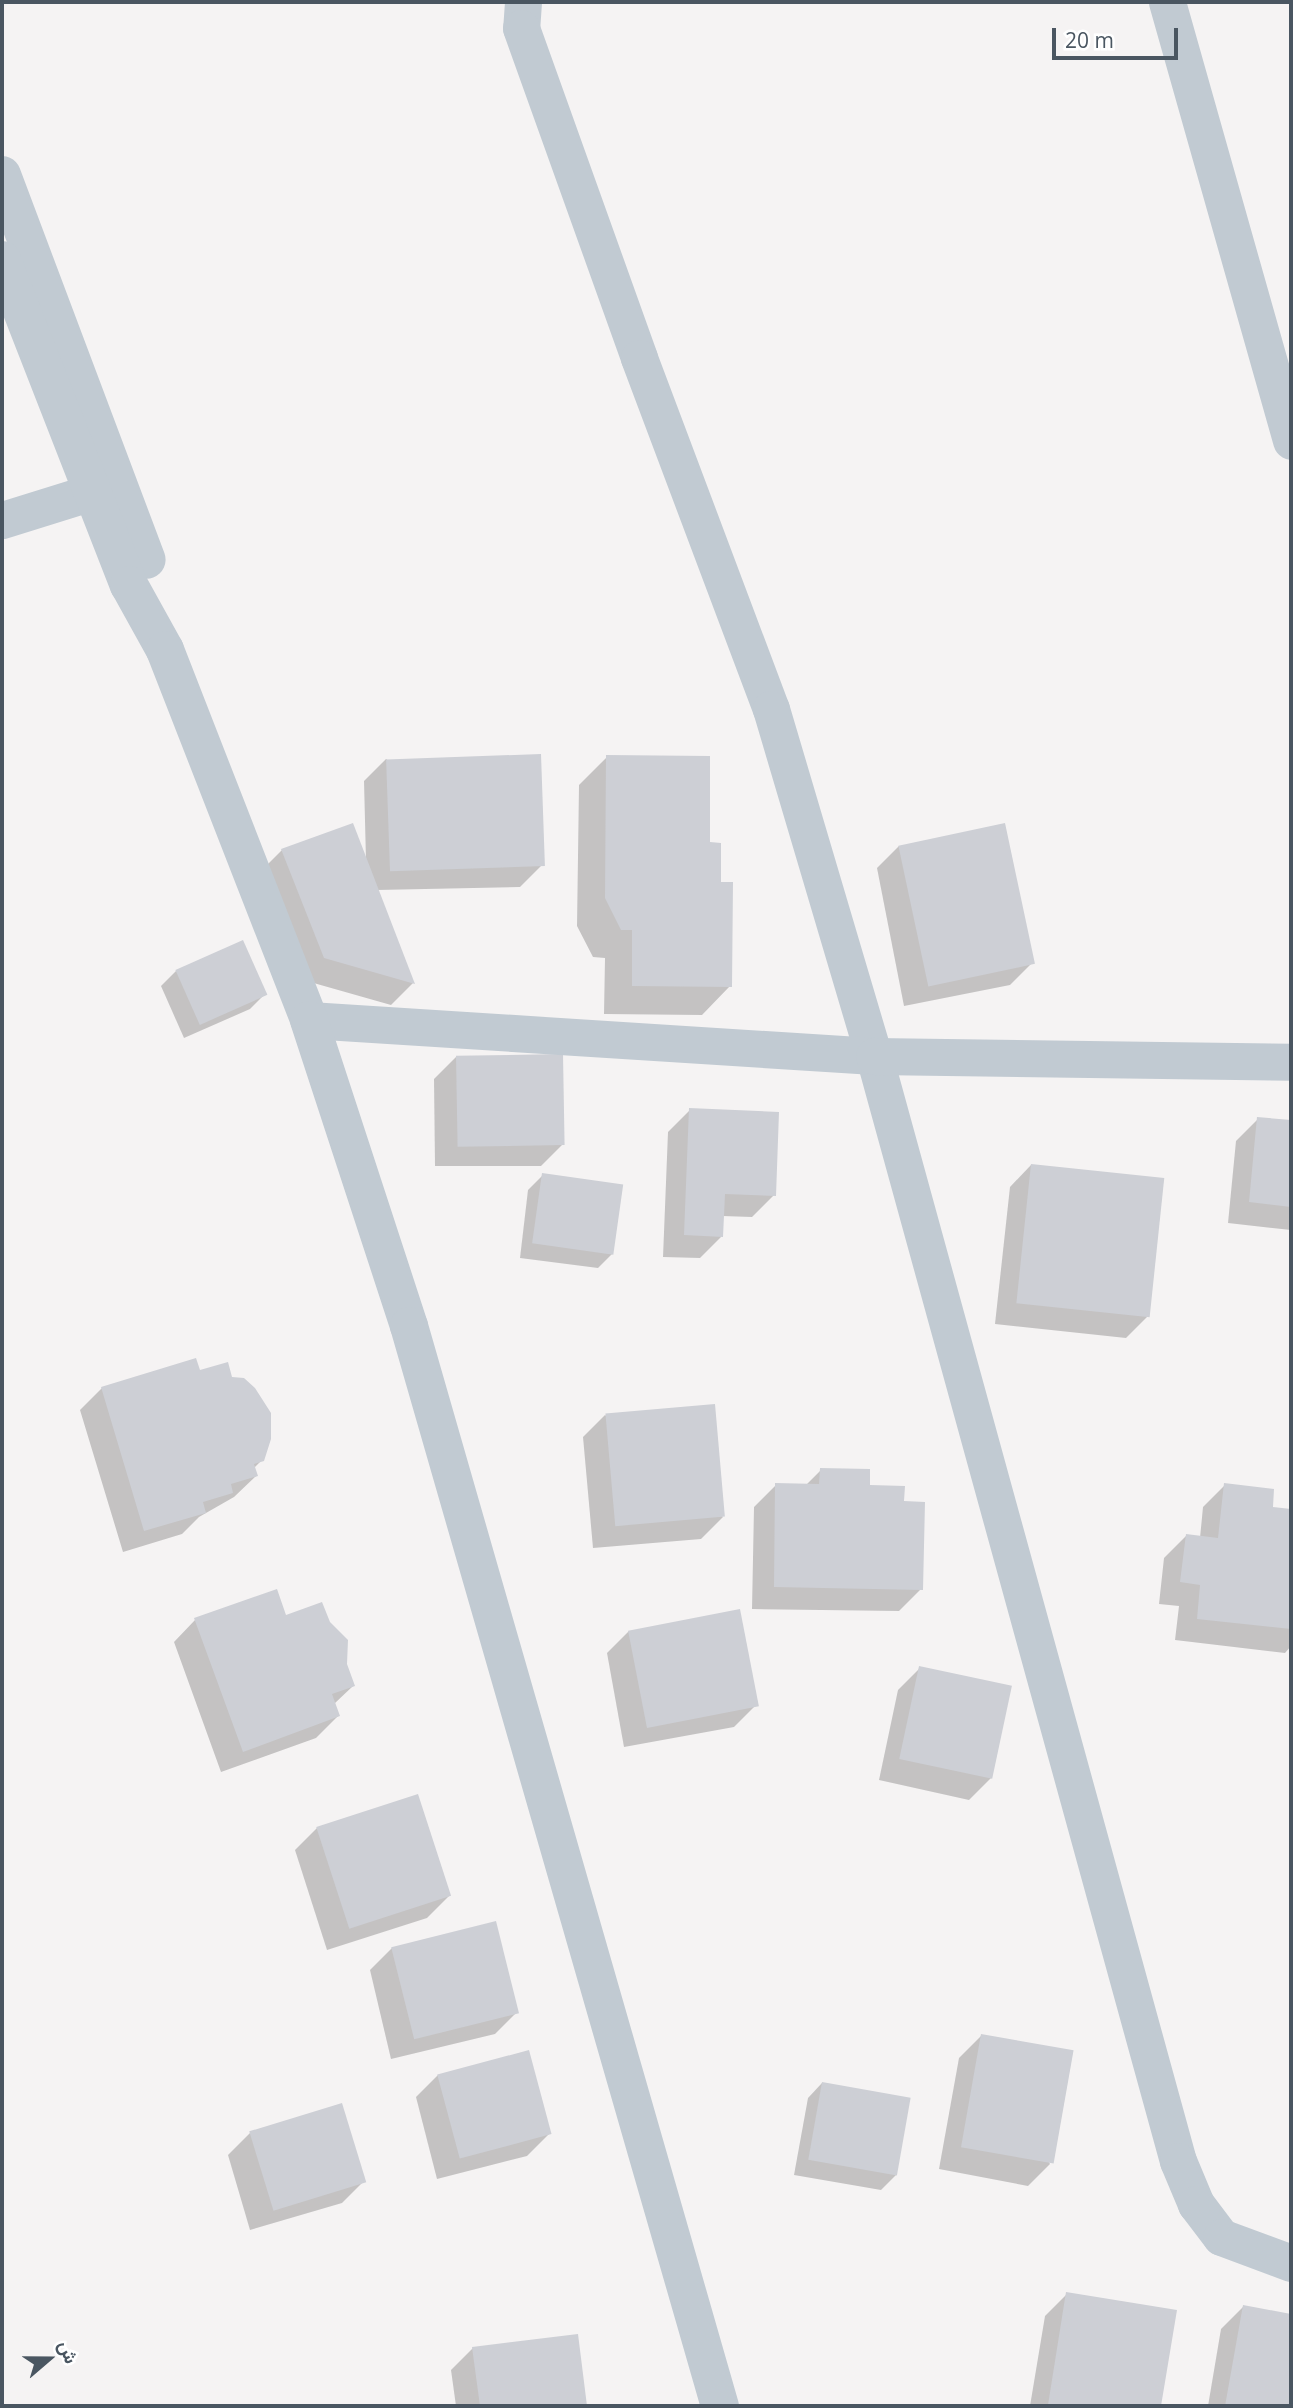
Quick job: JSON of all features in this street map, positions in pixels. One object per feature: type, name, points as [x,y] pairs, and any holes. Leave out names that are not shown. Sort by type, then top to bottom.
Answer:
[{"type":"street","points":[[523,2],[526,41],[639,358],[771,709],[874,1056],[1178,2161],[1196,2204],[1221,2237],[1291,2263]]},
{"type":"street","points":[[1167,2],[1291,441]]},
{"type":"street","points":[[2,176],[154,579],[166,650]]},
{"type":"street","points":[[2,260],[129,585],[166,650],[309,1020],[409,1326],[720,2406]]},
{"type":"street","points":[[2,520],[92,492]]},
{"type":"street","points":[[309,1020],[874,1056],[1291,1062]]},
{"type":"building","points":[[541,754],[545,866],[390,871],[386,759]]},
{"type":"building","points":[[606,755],[710,756],[710,842],[721,843],[721,882],[733,882],[732,987],[632,986],[632,930],[621,930],[605,898]]},
{"type":"building","points":[[353,823],[415,984],[324,958],[281,849]]},
{"type":"building","points":[[1005,823],[1035,964],[928,987],[898,846]]},
{"type":"building","points":[[243,940],[267,995],[200,1025],[175,970]]},
{"type":"building","points":[[563,1054],[565,1145],[458,1147],[456,1056]]},
{"type":"building","points":[[689,1108],[779,1112],[776,1196],[725,1194],[723,1237],[684,1235]]},
{"type":"building","points":[[1257,1117],[1291,1120],[1291,1207],[1249,1202]]},
{"type":"building","points":[[1031,1164],[1164,1178],[1150,1317],[1016,1303]]},
{"type":"building","points":[[542,1173],[623,1184],[613,1255],[532,1243]]},
{"type":"building","points":[[196,1358],[200,1370],[228,1362],[232,1377],[244,1378],[255,1388],[271,1413],[271,1439],[264,1461],[254,1464],[258,1476],[231,1484],[233,1493],[203,1502],[206,1513],[144,1531],[101,1387]]},
{"type":"building","points":[[715,1404],[725,1517],[615,1526],[605,1414]]},
{"type":"building","points":[[820,1468],[870,1469],[870,1485],[905,1486],[904,1501],[925,1502],[923,1590],[774,1587],[775,1483],[819,1484]]},
{"type":"building","points":[[1224,1483],[1274,1489],[1273,1507],[1291,1509],[1291,1629],[1197,1619],[1200,1585],[1180,1582],[1186,1534],[1218,1538]]},
{"type":"building","points":[[277,1589],[286,1615],[322,1602],[330,1622],[348,1640],[347,1664],[355,1686],[332,1694],[340,1716],[243,1752],[194,1618]]},
{"type":"building","points":[[740,1609],[759,1706],[647,1728],[628,1631]]},
{"type":"building","points":[[919,1666],[1012,1686],[992,1779],[899,1759]]},
{"type":"building","points":[[418,1794],[451,1896],[349,1929],[316,1827]]},
{"type":"building","points":[[496,1921],[519,2013],[414,2039],[391,1947]]},
{"type":"building","points":[[981,2034],[1074,2050],[1054,2164],[961,2147]]},
{"type":"building","points":[[529,2050],[552,2134],[460,2159],[437,2075]]},
{"type":"building","points":[[822,2082],[911,2098],[897,2175],[808,2160]]},
{"type":"building","points":[[342,2103],[366,2182],[274,2211],[249,2131]]},
{"type":"building","points":[[1066,2292],[1177,2310],[1161,2406],[1048,2405]]},
{"type":"building","points":[[1243,2305],[1291,2314],[1291,2406],[1225,2406]]},
{"type":"building","points":[[578,2334],[587,2406],[480,2406],[472,2347]]}]
